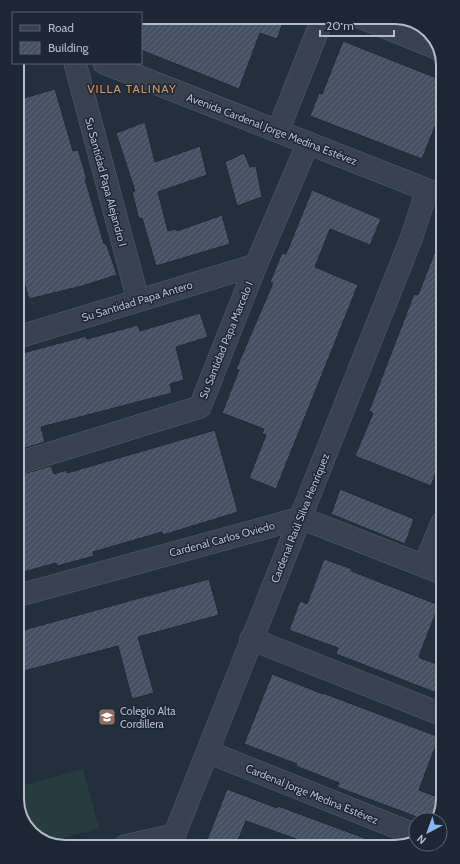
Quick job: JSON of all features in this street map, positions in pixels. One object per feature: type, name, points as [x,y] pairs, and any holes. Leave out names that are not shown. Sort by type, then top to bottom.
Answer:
[{"type":"street","points":[[278,131],[320,24]]},
{"type":"street","points":[[377,24],[431,46]]},
{"type":"street","name":"Su Santidad Papa Alejandro I","points":[[75,64],[138,300]]},
{"type":"street","name":"Avenida Cardenal Jorge Medina Estévez","points":[[107,64],[434,192]]},
{"type":"street","name":"Su Santidad Papa Marcelo I","points":[[24,461],[200,407],[256,265],[308,143]]},
{"type":"street","name":"Cardenal Raúl Silva Henríquez","points":[[172,840],[411,239],[434,192]]},
{"type":"street","name":"Su Santidad Papa Antero","points":[[24,332],[256,265]]},
{"type":"street","points":[[301,518],[433,569],[436,553]]},
{"type":"street","name":"Cardenal Carlos Oviedo","points":[[24,594],[301,518]]},
{"type":"street","points":[[251,639],[436,712]]},
{"type":"street","name":"Cardenal Jorge Medina Estévez","points":[[208,752],[408,832]]},
{"type":"green space","points":[[83,769],[99,828],[58,839],[49,837],[36,828],[27,815],[24,799],[24,785]]},
{"type":"building","points":[[142,24],[282,24],[277,39],[260,33],[239,89],[142,50]]},
{"type":"building","points":[[343,41],[436,78],[436,124],[422,159],[310,116],[319,93],[322,94]]},
{"type":"building","points":[[55,89],[73,151],[78,150],[104,244],[106,243],[117,275],[82,286],[29,299],[24,283],[24,98]]},
{"type":"building","points":[[145,122],[155,162],[200,146],[207,175],[158,192],[168,231],[176,229],[177,231],[222,215],[230,244],[156,266],[142,218],[139,219],[132,192],[135,191],[116,133]]},
{"type":"building","points":[[244,153],[250,167],[256,166],[262,197],[237,206],[225,162]]},
{"type":"building","points":[[312,190],[381,219],[370,245],[330,229],[315,267],[358,285],[276,489],[249,478],[266,435],[262,434],[264,429],[222,413],[239,370],[236,369],[273,283],[270,282],[282,253],[286,254]]},
{"type":"building","points":[[436,249],[436,472],[431,486],[355,456],[373,413],[369,411],[414,294],[418,295]]},
{"type":"building","points":[[200,313],[208,337],[176,347],[184,380],[170,384],[172,393],[41,427],[45,442],[24,448],[24,353],[86,336],[87,339],[138,325],[140,331]]},
{"type":"building","points":[[215,430],[238,512],[163,535],[162,532],[93,552],[94,556],[57,566],[56,563],[24,572],[24,474],[51,466],[54,474],[67,470],[67,473]]},
{"type":"building","points":[[340,489],[414,519],[405,544],[331,514]]},
{"type":"building","points":[[324,559],[436,604],[436,613],[419,656],[420,658],[436,664],[436,693],[336,654],[338,648],[289,630],[300,601],[307,604]]},
{"type":"building","points":[[209,579],[219,615],[138,637],[154,693],[132,699],[118,646],[24,671],[24,630]]},
{"type":"building","points":[[272,674],[436,736],[436,745],[419,790],[436,796],[435,809],[434,812],[408,812],[408,814],[337,787],[339,783],[296,766],[297,764],[244,744]]},
{"type":"building","points":[[227,789],[370,840],[299,840],[246,821],[238,840],[207,840]]},
{"type":"place","name":"Colegio Alta Cordillera","points":[[107,717]]},
{"type":"district","name":"VILLA TALINAY","points":[[132,88]]}]
